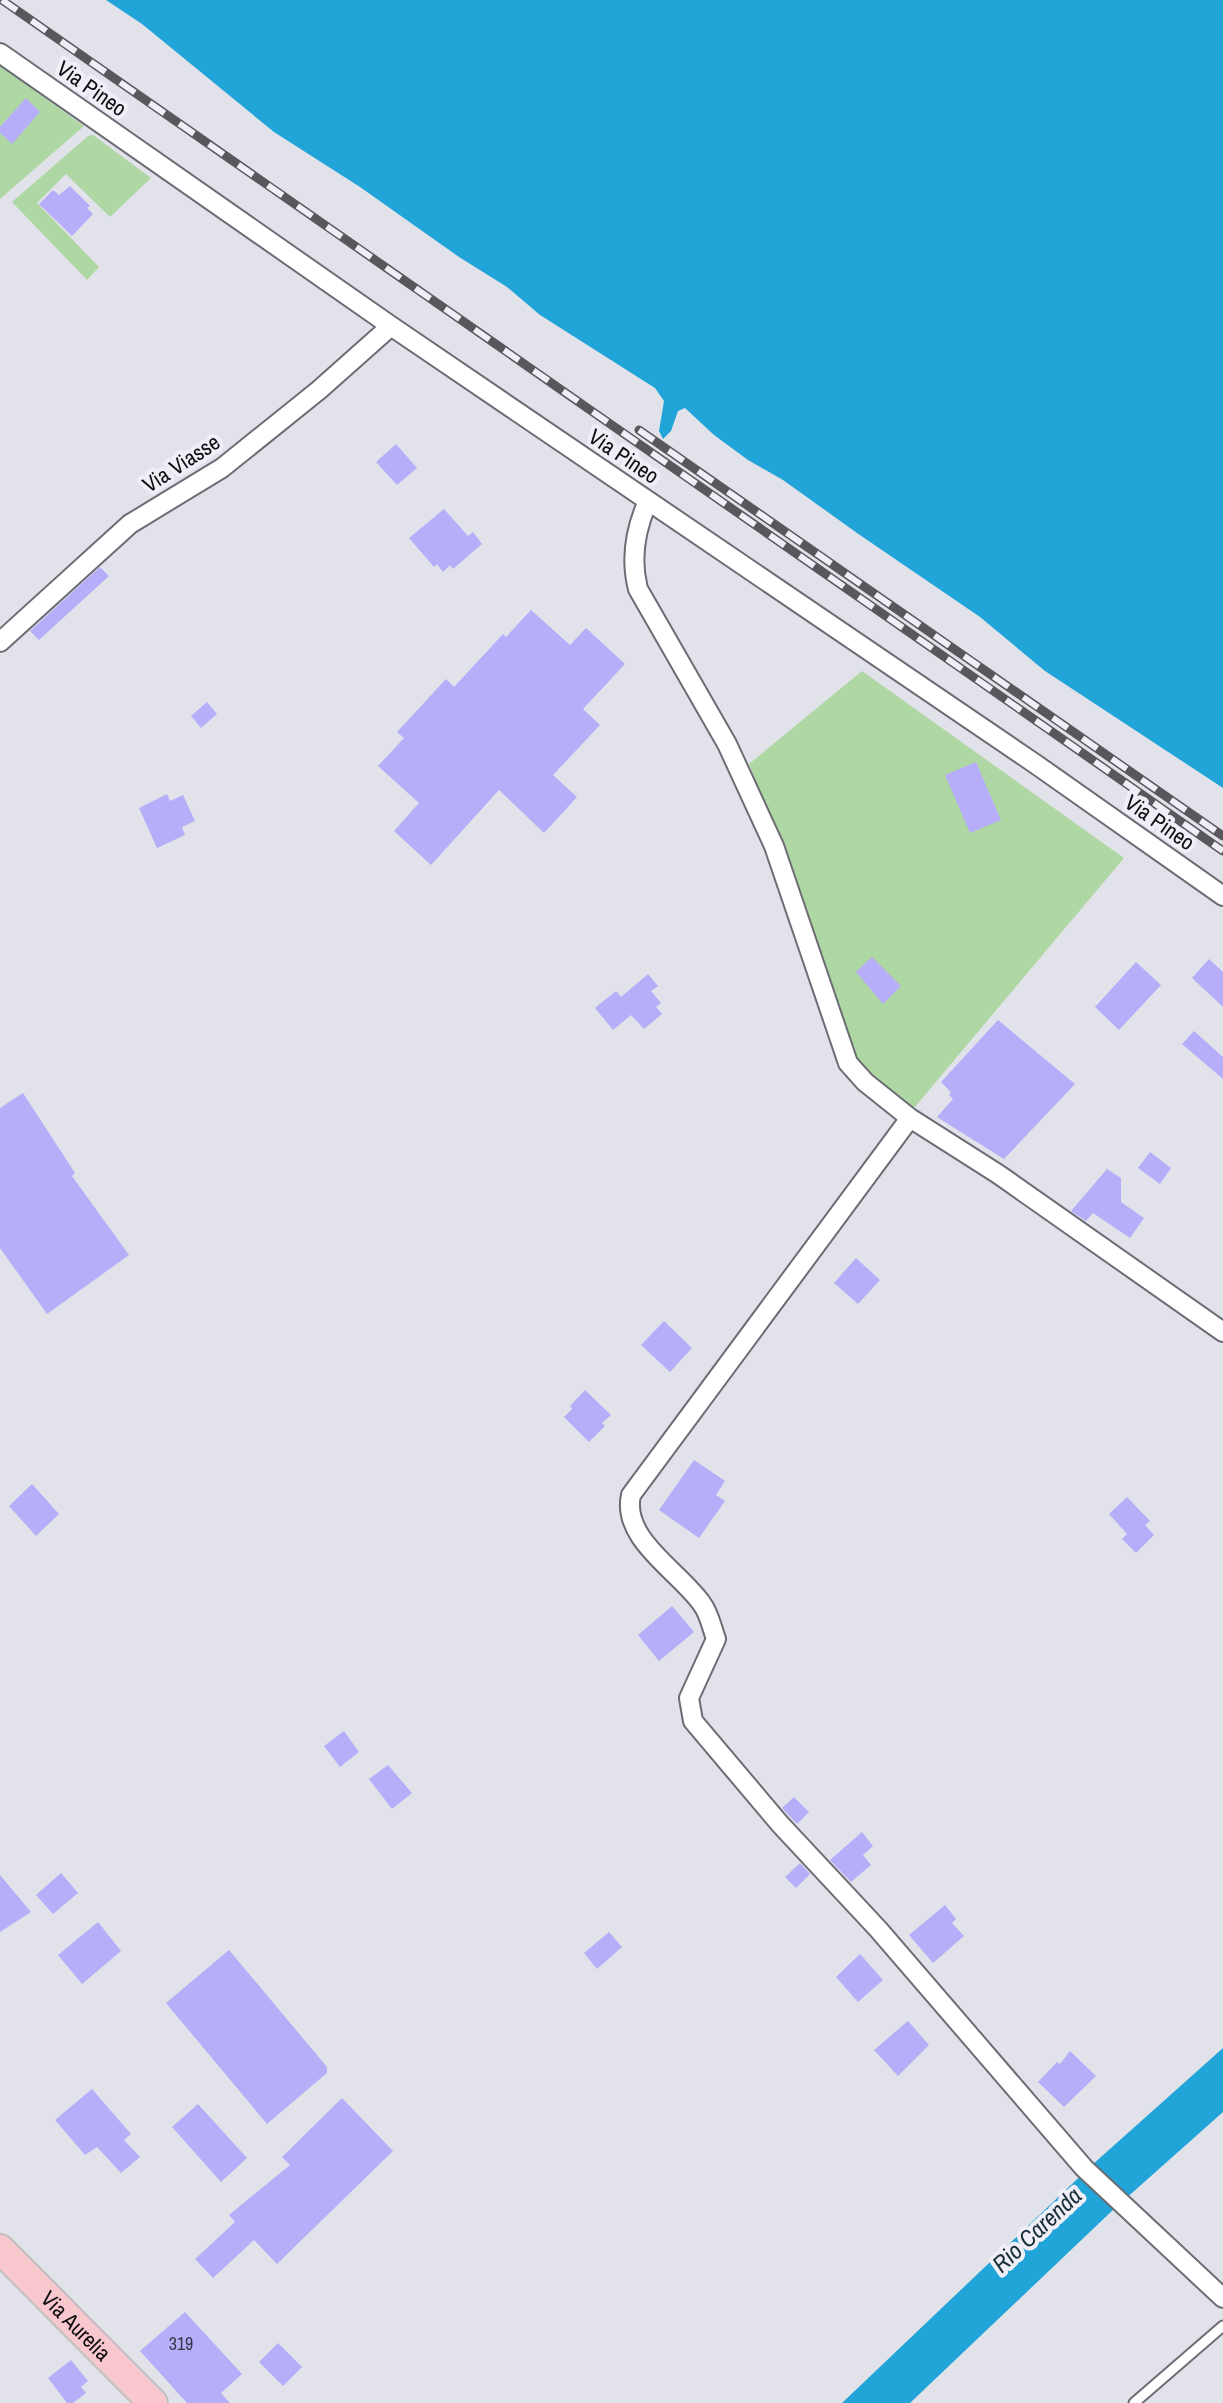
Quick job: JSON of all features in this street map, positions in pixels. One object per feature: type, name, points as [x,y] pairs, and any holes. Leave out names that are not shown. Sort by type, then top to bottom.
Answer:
[{"type":"main road","name":"Via Aurelia","points":[[0,2249],[153,2403]]},
{"type":"street","name":"Via Pineo","points":[[0,53],[391,326],[1034,763],[1223,896]]},
{"type":"street","name":"Via Viasse","points":[[0,642],[130,524],[222,468],[319,390],[391,326]]},
{"type":"street","points":[[648,501],[638,523],[632,565],[638,589],[727,744],[774,846],[848,1063],[865,1082],[910,1118],[1011,1183],[1223,1332]]},
{"type":"street","points":[[910,1118],[637,1484],[628,1506],[630,1517],[633,1528],[704,1605],[716,1639],[689,1698],[693,1721],[1084,2168],[1223,2298]]},
{"type":"lane","points":[[1134,2403],[1223,2326]]},
{"type":"green space","points":[[0,66],[84,126],[0,199]]},
{"type":"green space","points":[[93,135],[151,178],[110,217],[66,174],[37,203],[99,267],[87,280],[12,202],[88,136]]},
{"type":"green space","points":[[862,671],[1124,858],[914,1108],[864,1070],[849,1044],[749,764]]},
{"type":"water","points":[[106,0],[1223,0],[1223,788],[1045,671],[980,617],[783,480],[748,460],[685,408],[678,411],[671,431],[663,439],[659,431],[664,401],[655,388],[540,315],[507,287],[274,132],[142,24]]},
{"type":"water","name":"Rio Carenda","points":[[1223,2048],[1223,2112],[1114,2209],[910,2403],[842,2403],[1092,2165]]},
{"type":"building","points":[[26,98],[40,112],[12,144],[0,133],[0,127]]},
{"type":"building","points":[[70,186],[90,206],[87,208],[93,214],[72,236],[39,204],[53,190],[59,195]]},
{"type":"building","points":[[396,444],[417,468],[397,485],[376,462]]},
{"type":"building","points":[[444,509],[468,536],[473,532],[482,544],[453,569],[450,565],[443,572],[437,564],[434,567],[409,538]]},
{"type":"building","points":[[100,567],[109,576],[39,640],[30,631]]},
{"type":"building","points":[[531,610],[570,645],[586,628],[625,664],[583,709],[600,725],[553,775],[577,797],[544,833],[499,790],[431,865],[394,831],[419,803],[378,766],[404,738],[397,732],[446,679],[454,687],[503,634],[506,637]]},
{"type":"building","points":[[207,702],[217,714],[201,728],[191,716]]},
{"type":"building","points":[[976,762],[1001,820],[970,833],[945,775]]},
{"type":"building","points":[[167,794],[170,801],[183,795],[195,821],[182,827],[185,835],[157,848],[139,808]]},
{"type":"building","points":[[872,957],[901,986],[883,1004],[856,972]]},
{"type":"building","points":[[1209,959],[1223,972],[1223,1007],[1192,978]]},
{"type":"building","points":[[1136,962],[1161,985],[1119,1030],[1095,1007]]},
{"type":"building","points":[[648,974],[658,986],[651,991],[661,1003],[656,1007],[662,1014],[644,1029],[631,1015],[613,1030],[595,1008],[616,991],[621,997]]},
{"type":"building","points":[[998,1020],[1075,1084],[1004,1159],[937,1117],[953,1099],[949,1095],[951,1092],[941,1082]]},
{"type":"building","points":[[1194,1031],[1223,1057],[1223,1079],[1182,1044]]},
{"type":"building","points":[[23,1093],[75,1173],[72,1176],[129,1255],[47,1314],[0,1248],[0,1108]]},
{"type":"building","points":[[1150,1152],[1171,1168],[1160,1184],[1138,1168]]},
{"type":"building","points":[[1107,1169],[1121,1178],[1121,1202],[1144,1218],[1130,1238],[1093,1213],[1086,1221],[1071,1211]]},
{"type":"building","points":[[856,1258],[880,1280],[858,1304],[834,1283]]},
{"type":"building","points":[[664,1321],[692,1348],[670,1372],[641,1345]]},
{"type":"building","points":[[585,1390],[611,1415],[589,1442],[564,1417]]},
{"type":"building","points":[[694,1460],[725,1481],[716,1495],[725,1501],[699,1538],[659,1510]]},
{"type":"building","points":[[32,1484],[59,1514],[36,1536],[9,1506]]},
{"type":"building","points":[[1127,1497],[1150,1521],[1145,1525],[1154,1535],[1136,1553],[1122,1539],[1127,1534],[1109,1514]]},
{"type":"building","points":[[672,1606],[694,1632],[659,1661],[638,1635]]},
{"type":"building","points":[[344,1731],[359,1752],[340,1767],[324,1746]]},
{"type":"building","points":[[388,1765],[412,1793],[392,1809],[369,1779]]},
{"type":"building","points":[[794,1797],[809,1812],[797,1824],[782,1808]]},
{"type":"building","points":[[862,1832],[873,1846],[863,1855],[871,1865],[851,1882],[830,1860]]},
{"type":"building","points":[[800,1863],[810,1874],[796,1888],[785,1877]]},
{"type":"building","points":[[61,1873],[78,1893],[53,1914],[36,1895]]},
{"type":"building","points":[[0,1875],[31,1912],[0,1932]]},
{"type":"building","points":[[945,1905],[956,1919],[952,1923],[964,1936],[933,1963],[909,1935]]},
{"type":"building","points":[[98,1922],[121,1951],[82,1984],[58,1955]]},
{"type":"building","points":[[609,1932],[622,1947],[597,1969],[584,1953]]},
{"type":"building","points":[[229,1950],[327,2067],[327,2073],[267,2124],[166,2003]]},
{"type":"building","points":[[860,1954],[883,1980],[858,2002],[836,1977]]},
{"type":"building","points":[[908,2021],[929,2045],[898,2076],[874,2050]]},
{"type":"building","points":[[1070,2051],[1096,2076],[1064,2107],[1038,2082]]},
{"type":"building","points":[[92,2089],[131,2134],[124,2140],[140,2157],[121,2173],[97,2147],[85,2155],[55,2120]]},
{"type":"building","points":[[342,2098],[393,2151],[277,2264],[254,2240],[213,2278],[195,2259],[235,2222],[229,2215],[290,2165],[282,2157]]},
{"type":"building","points":[[198,2104],[247,2158],[221,2182],[172,2127]]},
{"type":"building","points":[[185,2312],[242,2374],[221,2393],[230,2403],[187,2403],[140,2351]]},
{"type":"building","points":[[278,2343],[302,2367],[283,2386],[259,2362]]},
{"type":"building","points":[[71,2360],[88,2381],[81,2387],[86,2393],[73,2403],[67,2403],[48,2378]]},
{"type":"railway","points":[[2,0],[1223,851]]},
{"type":"railway","points":[[639,430],[1223,836]]}]
